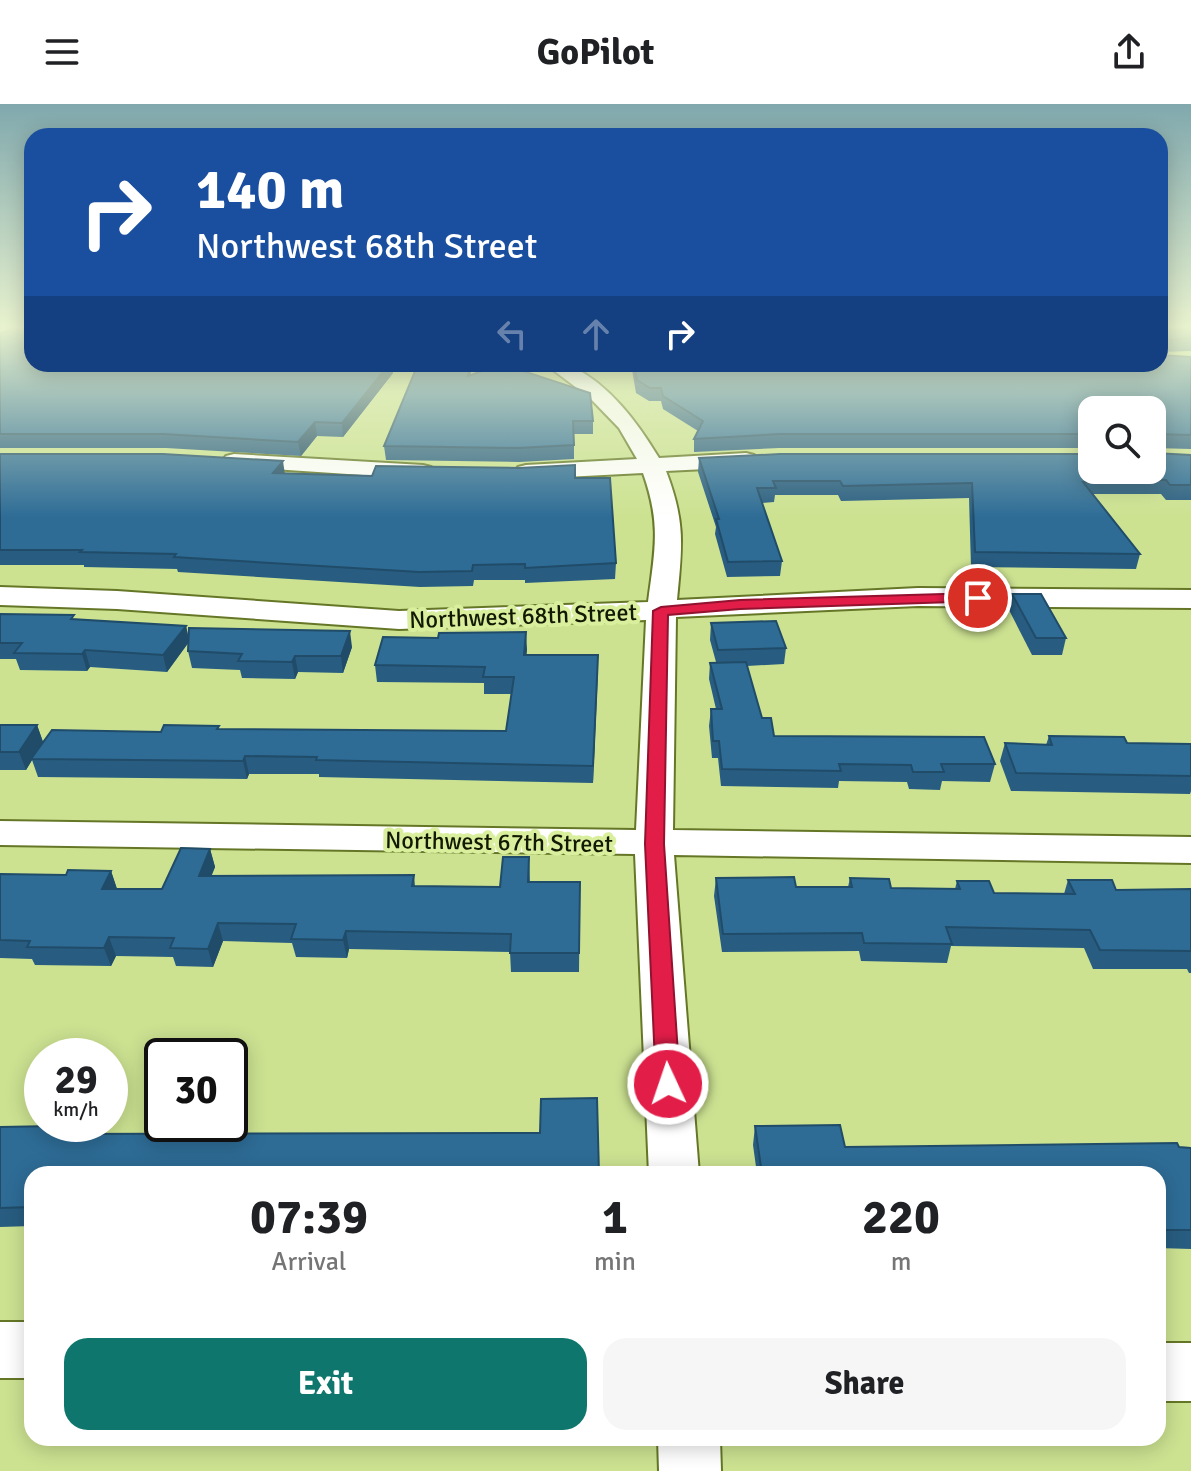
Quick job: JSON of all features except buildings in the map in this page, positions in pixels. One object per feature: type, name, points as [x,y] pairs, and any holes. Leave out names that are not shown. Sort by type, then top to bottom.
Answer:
[{"type":"street","points":[[590,389],[628,425],[652,465],[667,506],[670,536],[661,611],[654,844],[674,1166]]},
{"type":"street","points":[[507,472],[764,459]]},
{"type":"street","points":[[215,460],[445,472]]},
{"type":"street","name":"Northwest 68th Street","points":[[0,596],[117,600],[399,620],[661,611],[918,597],[1191,599]]},
{"type":"street","name":"Northwest 67th Street","points":[[0,833],[1191,850]]},
{"type":"street","points":[[0,1350],[24,1350]]},
{"type":"street","points":[[1166,1372],[1191,1372]]},
{"type":"street","points":[[689,1446],[690,1471]]},
{"type":"route","points":[[668,1084],[654,844],[661,611],[918,597],[978,598]]}]
